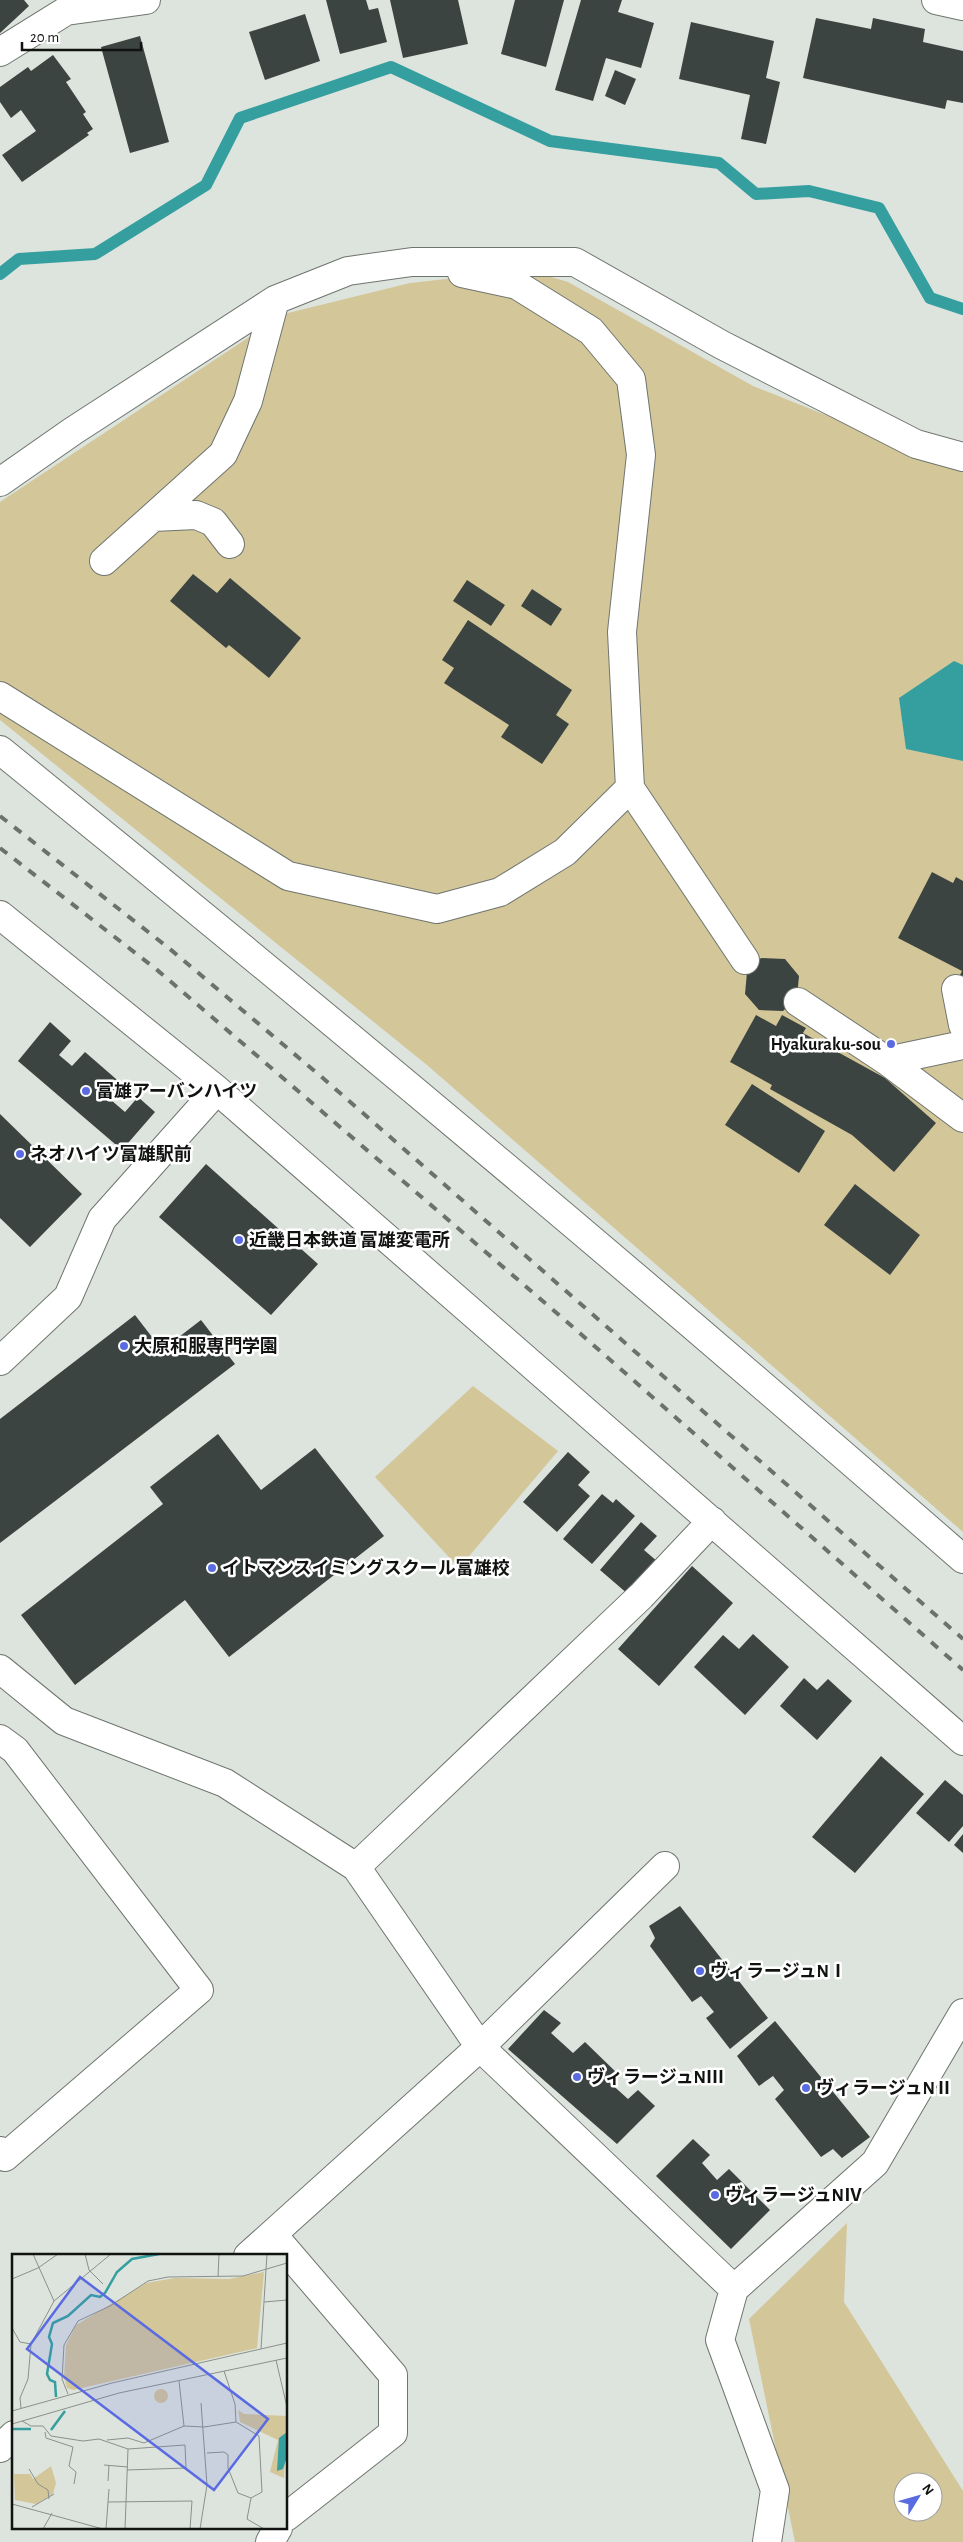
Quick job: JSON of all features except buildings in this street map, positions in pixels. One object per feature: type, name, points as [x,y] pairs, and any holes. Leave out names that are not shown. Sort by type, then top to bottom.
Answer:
[{"type":"street","points":[[0,52],[63,6],[146,0]]},
{"type":"street","points":[[936,0],[963,6]]},
{"type":"street","points":[[412,262],[517,285],[591,331],[631,379],[641,455],[622,632],[630,788],[744,960]]},
{"type":"street","points":[[0,482],[275,300],[348,271],[412,262],[574,262],[722,345],[916,444],[963,457]]},
{"type":"street","points":[[104,561],[223,454],[248,401],[275,300]]},
{"type":"street","points":[[153,517],[196,515],[213,522],[230,544]]},
{"type":"street","points":[[0,696],[288,876],[437,908],[500,892],[565,852],[630,788]]},
{"type":"street","points":[[0,750],[287,983],[734,1359],[963,1559]]},
{"type":"street","points":[[0,915],[217,1090],[963,1741]]},
{"type":"street","points":[[956,989],[963,1025]]},
{"type":"street","points":[[798,1002],[887,1061],[963,1118]]},
{"type":"street","points":[[887,1061],[963,1045]]},
{"type":"street","points":[[0,1360],[68,1298],[102,1219],[217,1090]]},
{"type":"street","points":[[356,1867],[641,1596],[712,1521]]},
{"type":"street","points":[[0,1669],[64,1721],[224,1783],[356,1867],[480,2047],[734,2289]]},
{"type":"street","points":[[0,1739],[15,1750],[199,1990],[5,2157],[0,2151]]},
{"type":"street","points":[[250,2254],[273,2236],[480,2047],[665,1866]]},
{"type":"street","points":[[767,2542],[775,2490],[720,2340],[734,2289],[876,2163],[963,2013]]},
{"type":"street","points":[[273,2236],[393,2375],[393,2433],[288,2515]]},
{"type":"street","points":[[0,2448],[12,2437]]},
{"type":"street","points":[[270,2542],[277,2530]]},
{"type":"shaded area","points":[[527,270],[568,282],[753,386],[963,470],[963,1532],[427,1065],[0,720],[0,502],[284,314],[410,283]]},
{"type":"shaded area","points":[[473,1386],[558,1451],[459,1568],[375,1477]]},
{"type":"shaded area","points":[[847,2223],[844,2302],[963,2491],[963,2542],[795,2542],[749,2319]]},
{"type":"water","points":[[954,661],[963,665],[963,761],[906,749],[899,698]]},
{"type":"waterway","points":[[0,274],[19,259],[95,254],[206,185],[240,118],[391,67],[550,141],[719,163],[756,194],[809,191],[879,208],[930,298],[963,309]]},
{"type":"railway","points":[[0,816],[170,949],[324,1079],[963,1639]]},
{"type":"railway","points":[[0,848],[156,969],[566,1321],[963,1670]]},
{"type":"place","name":"Hyakuraku-sou","points":[[891,1044]]},
{"type":"place","name":"富雄アーバンハイツ","points":[[86,1091]]},
{"type":"place","name":"ネオハイツ富雄駅前","points":[[20,1154]]},
{"type":"place","name":"近畿日本鉄道 富雄変電所","points":[[239,1240]]},
{"type":"place","name":"大原和服専門学園","points":[[124,1346]]},
{"type":"place","name":"イトマンスイミングスクール富雄校","points":[[212,1568]]},
{"type":"place","name":"ヴィラージュNⅠ","points":[[700,1971]]},
{"type":"place","name":"ヴィラージュNⅢ","points":[[577,2077]]},
{"type":"place","name":"ヴィラージュNⅡ","points":[[806,2088]]},
{"type":"place","name":"ヴィラージュNⅣ","points":[[715,2195]]}]
